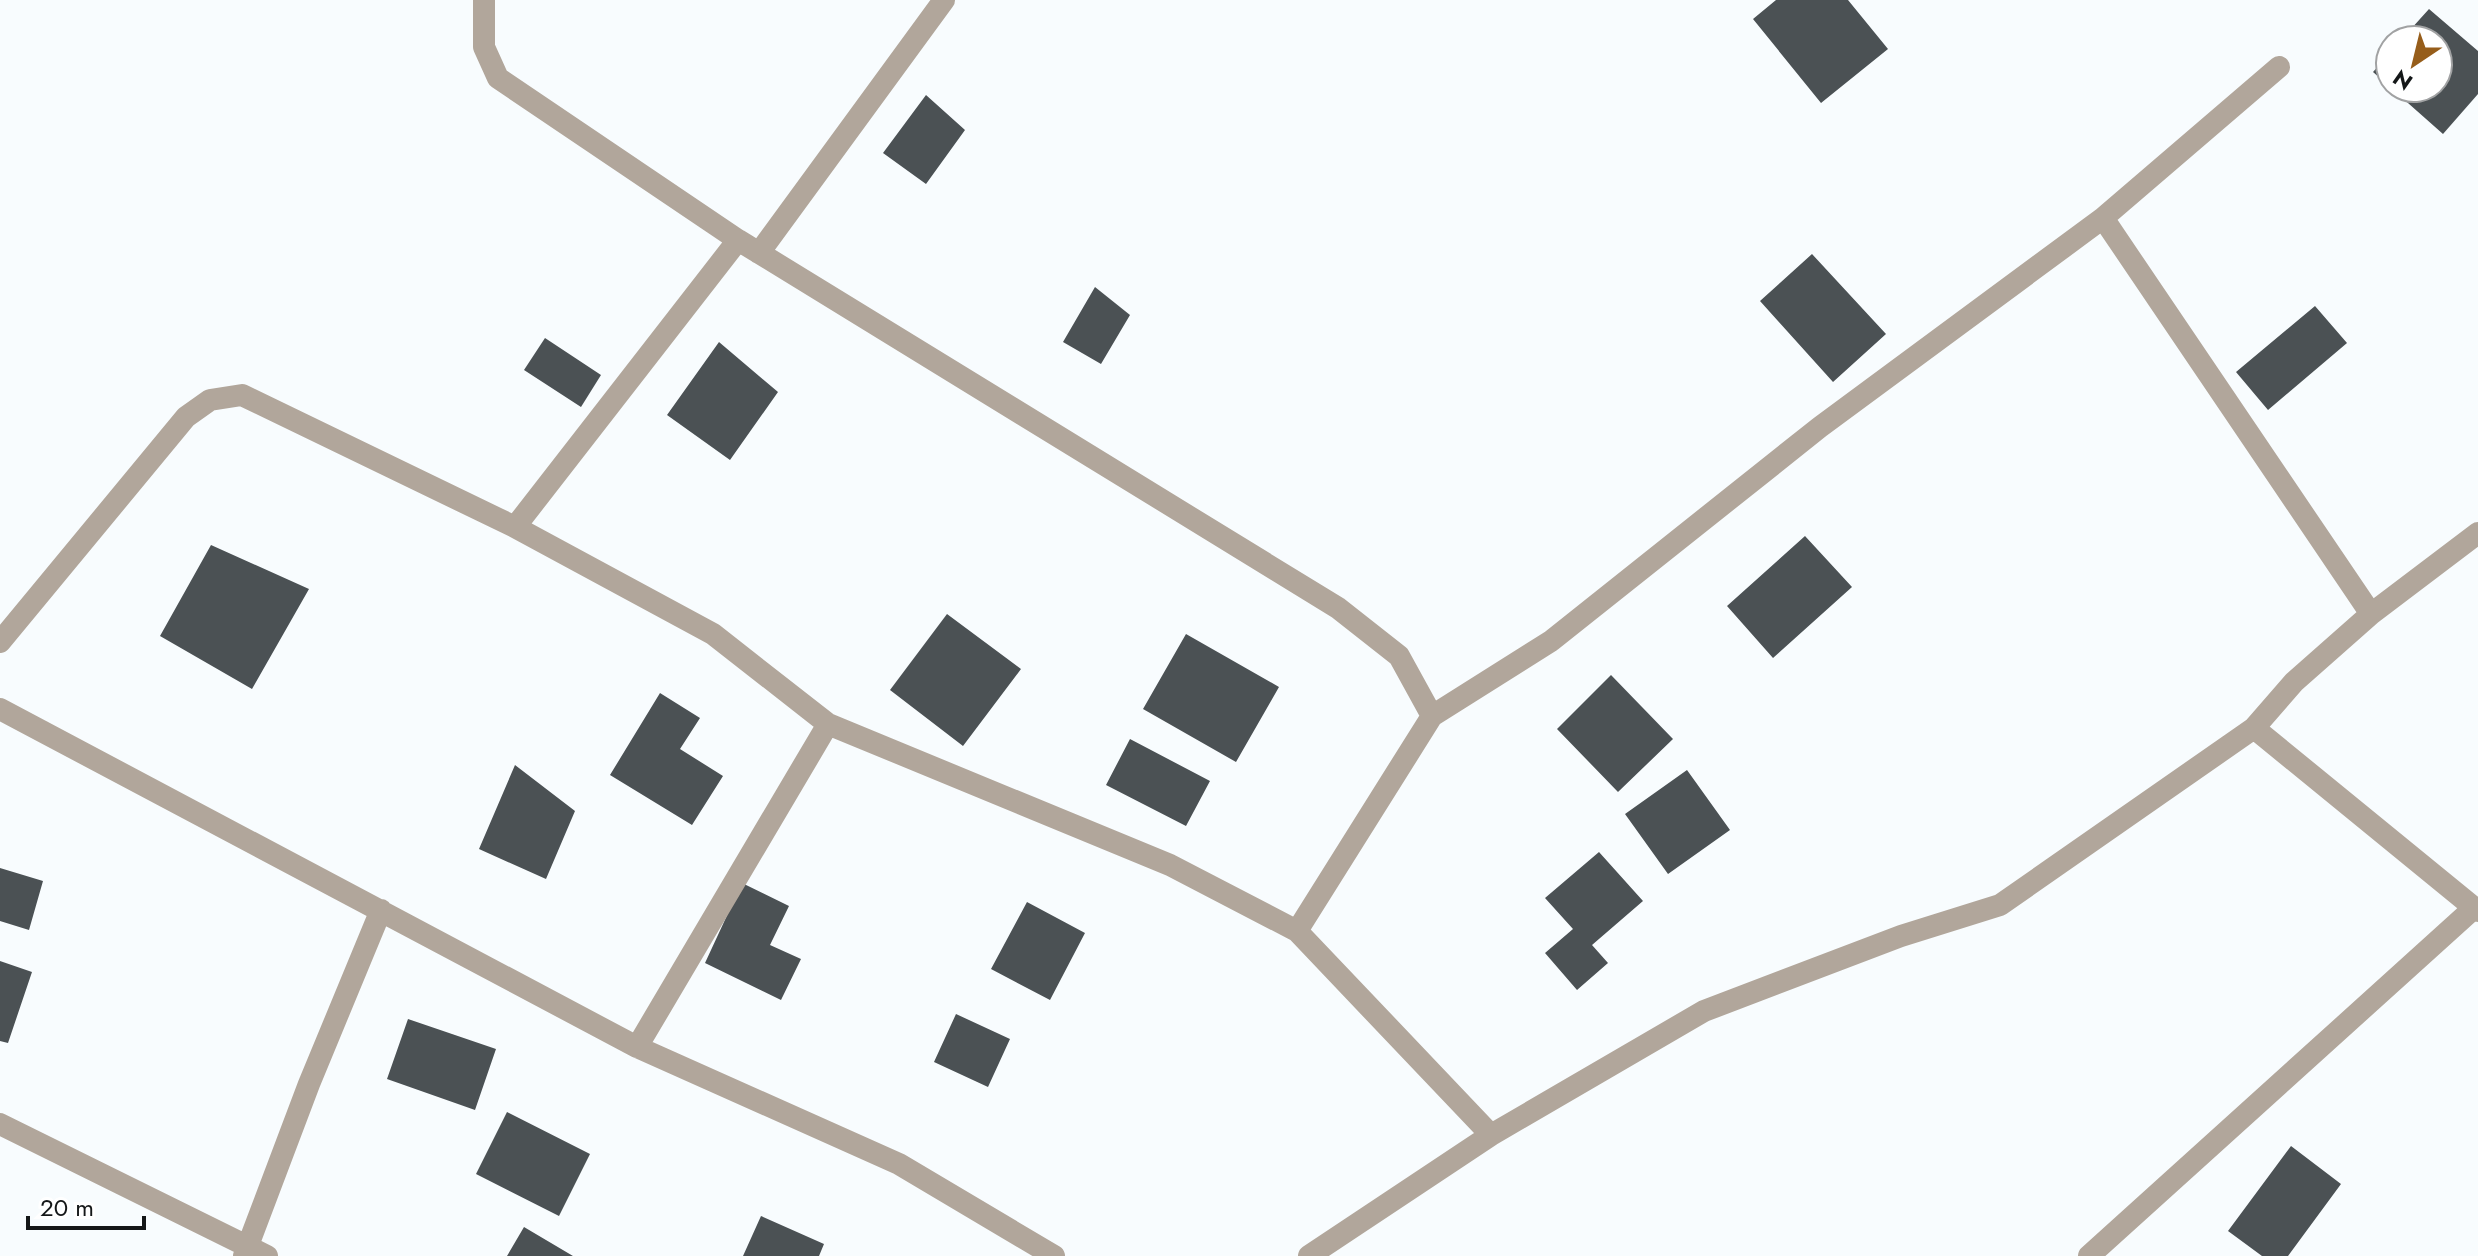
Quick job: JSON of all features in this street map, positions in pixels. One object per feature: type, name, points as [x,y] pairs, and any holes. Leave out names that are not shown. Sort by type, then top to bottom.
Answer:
[{"type":"street","points":[[484,0],[484,47],[498,78],[738,240],[1338,608],[1399,656],[1432,716]]},
{"type":"street","points":[[759,253],[944,0]]},
{"type":"street","points":[[1297,931],[1432,716],[1551,641],[1820,427],[2103,218],[2279,67]]},
{"type":"street","points":[[2103,218],[2371,614]]},
{"type":"street","points":[[515,527],[738,240]]},
{"type":"street","points":[[0,642],[186,417],[210,400],[242,395],[515,527],[713,634],[828,724],[1170,865],[1297,931],[1491,1135]]},
{"type":"street","points":[[1309,1256],[1491,1135],[1704,1011],[1901,936],[2000,905],[2254,728],[2294,682],[2371,614],[2478,533]]},
{"type":"street","points":[[0,709],[637,1047],[899,1164],[1054,1256]]},
{"type":"street","points":[[637,1047],[828,724]]},
{"type":"street","points":[[2089,1256],[2476,910],[2254,728]]},
{"type":"street","points":[[0,1124],[253,1253],[309,1084],[381,910]]},
{"type":"building","points":[[1776,0],[1848,0],[1888,49],[1821,103],[1753,19]]},
{"type":"building","points":[[2429,9],[2446,24],[2415,24]]},
{"type":"building","points":[[2454,30],[2478,51],[2478,94],[2443,134],[2409,104],[2454,104]]},
{"type":"building","points":[[926,95],[965,130],[926,184],[883,153]]},
{"type":"building","points":[[1812,254],[1886,334],[1833,382],[1760,301]]},
{"type":"building","points":[[1095,287],[1130,315],[1101,364],[1063,342]]},
{"type":"building","points":[[2315,306],[2347,343],[2268,410],[2236,372]]},
{"type":"building","points":[[545,338],[601,375],[581,407],[524,370]]},
{"type":"building","points":[[719,342],[778,392],[730,460],[667,415]]},
{"type":"building","points":[[1805,536],[1852,587],[1773,658],[1727,606]]},
{"type":"building","points":[[211,545],[309,589],[252,689],[160,636]]},
{"type":"building","points":[[947,614],[1021,669],[963,746],[890,690]]},
{"type":"building","points":[[1186,634],[1279,687],[1236,762],[1143,709]]},
{"type":"building","points":[[1611,675],[1673,739],[1618,792],[1557,729]]},
{"type":"building","points":[[660,693],[700,718],[680,749],[723,776],[692,825],[610,775]]},
{"type":"building","points":[[1130,739],[1210,781],[1186,826],[1106,785]]},
{"type":"building","points":[[515,765],[575,811],[546,879],[479,849]]},
{"type":"building","points":[[1687,770],[1730,830],[1668,874],[1625,814]]},
{"type":"building","points":[[1599,852],[1643,901],[1592,945],[1608,963],[1577,990],[1545,953],[1573,929],[1545,898]]},
{"type":"building","points":[[0,868],[43,881],[29,930],[0,921]]},
{"type":"building","points":[[742,883],[789,906],[770,945],[801,959],[781,1000],[705,963]]},
{"type":"building","points":[[1027,902],[1085,933],[1050,1000],[991,969]]},
{"type":"building","points":[[0,961],[32,972],[8,1043],[0,1041]]},
{"type":"building","points":[[956,1014],[1010,1039],[988,1087],[934,1062]]},
{"type":"building","points":[[408,1019],[496,1049],[475,1110],[387,1079]]},
{"type":"building","points":[[507,1112],[590,1154],[559,1216],[476,1174]]},
{"type":"building","points":[[2291,1146],[2341,1184],[2288,1256],[2262,1256],[2228,1231]]},
{"type":"building","points":[[761,1216],[824,1244],[819,1256],[743,1256]]},
{"type":"building","points":[[524,1227],[573,1256],[507,1256]]}]
